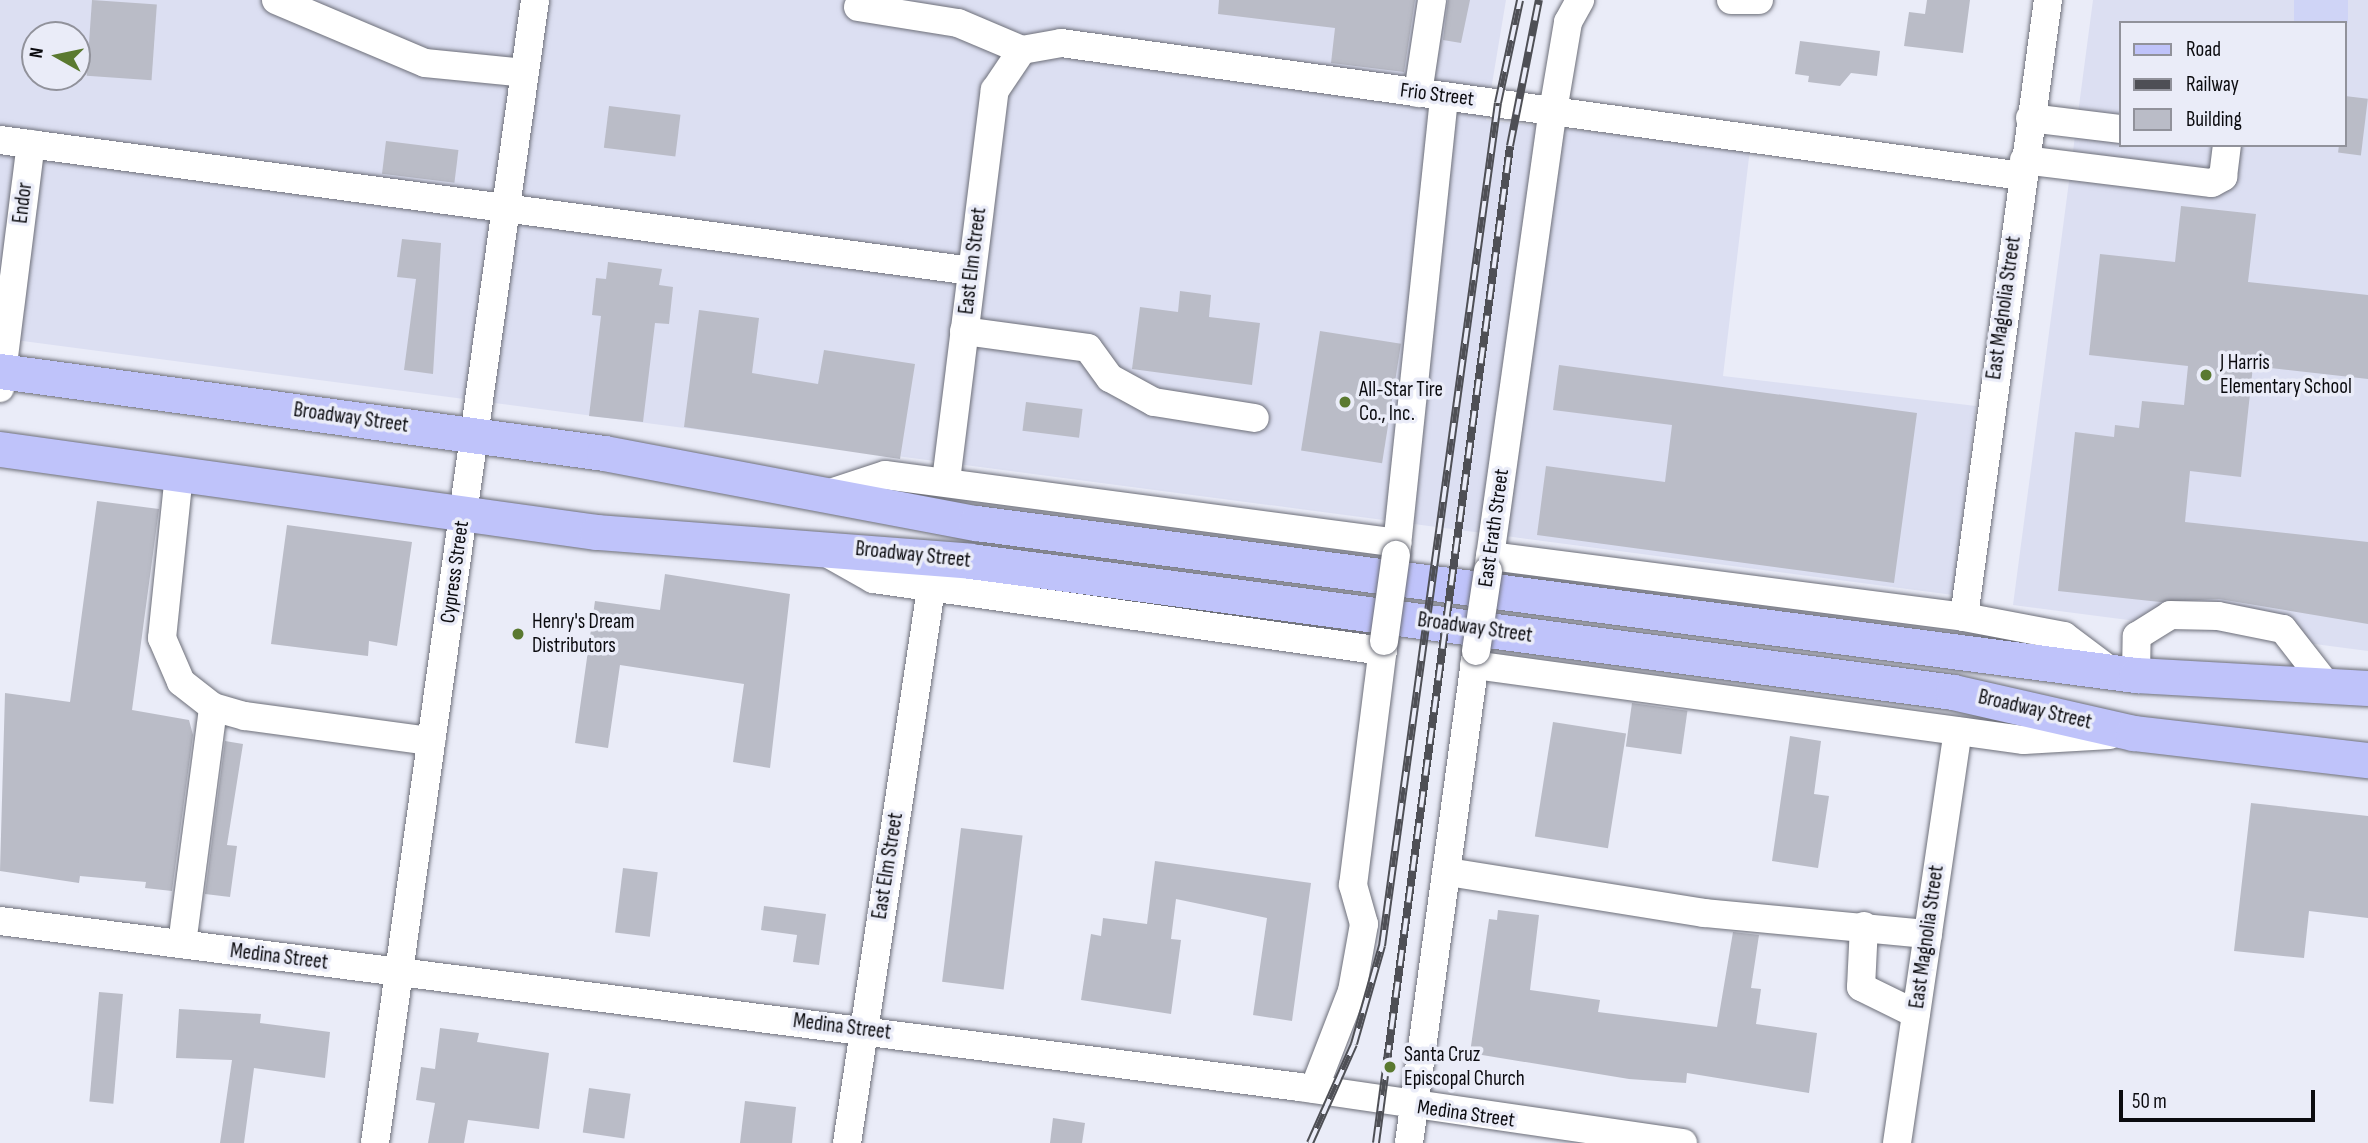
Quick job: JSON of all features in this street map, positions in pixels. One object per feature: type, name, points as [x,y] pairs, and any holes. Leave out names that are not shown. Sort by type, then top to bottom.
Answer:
[{"type":"main road","name":"Broadway Street","points":[[1,377],[474,434],[990,525],[2124,674],[2325,683],[2368,688]]},
{"type":"main road","name":"Broadway Street","points":[[0,449],[463,513],[657,537],[813,545],[1952,692],[2133,733],[2368,760]]},
{"type":"street","points":[[276,0],[425,63],[525,73]]},
{"type":"street","name":"Cypress Street","points":[[375,1143],[535,0]]},
{"type":"street","points":[[1314,1089],[1348,1004],[1364,924],[1353,886],[1397,549],[1431,95],[1432,0]]},
{"type":"street","name":"East Erath Street","points":[[1409,1143],[1553,111],[1568,22],[1580,0]]},
{"type":"street","points":[[1731,0],[1759,0]]},
{"type":"street","name":"East Magnolia Street","points":[[1964,617],[2023,168],[2048,0]]},
{"type":"street","points":[[858,7],[958,23],[1022,50]]},
{"type":"street","name":"Frio Street","points":[[1022,50],[1061,43],[1553,111],[2023,168],[2212,183],[2223,177],[2227,147]]},
{"type":"street","name":"East Elm Street","points":[[946,481],[995,90],[1022,50]]},
{"type":"street","points":[[2030,118],[2120,129]]},
{"type":"street","points":[[0,140],[971,271]]},
{"type":"street","name":"Endor","points":[[1,377],[31,144]]},
{"type":"street","points":[[964,331],[1088,348],[1110,378],[1154,402],[1255,418]]},
{"type":"street","points":[[179,474],[162,638],[181,682],[213,707],[431,741]]},
{"type":"street","name":"Broadway Street","points":[[824,495],[885,475],[946,481],[1397,549]]},
{"type":"street","name":"Broadway Street","points":[[813,545],[873,579],[931,589],[1384,646]]},
{"type":"street","points":[[1489,564],[1964,617],[2064,636],[2124,674],[2137,636],[2170,615],[2218,617],[2283,629],[2325,683]]},
{"type":"street","name":"East Elm Street","points":[[848,1143],[862,1030],[931,589]]},
{"type":"street","name":"Broadway Street","points":[[1475,658],[2024,740],[2133,733]]},
{"type":"street","points":[[182,944],[213,707]]},
{"type":"street","name":"East Magnolia Street","points":[[1897,1143],[1958,732]]},
{"type":"street","points":[[1448,873],[1704,913],[1928,934]]},
{"type":"street","name":"Medina Street","points":[[0,921],[1314,1089],[1414,1107],[1683,1143]]},
{"type":"street","points":[[1864,926],[1861,986],[1916,1014]]},
{"type":"shaded area","points":[[0,0],[1506,0],[1486,120],[1750,149],[1723,376],[1976,406],[1953,595],[0,338]]},
{"type":"shaded area","name":"J Harris Elementary School","points":[[2093,0],[2368,0],[2368,651],[2013,605]]},
{"type":"shaded area","points":[[2294,0],[2348,0],[2348,23],[2294,21]]},
{"type":"building","points":[[92,0],[157,5],[152,80],[91,76]]},
{"type":"building","points":[[1219,0],[1415,0],[1404,72],[1331,63],[1335,28],[1218,14]]},
{"type":"building","points":[[1448,0],[1470,0],[1461,43],[1443,40]]},
{"type":"building","points":[[1927,0],[1970,0],[1963,53],[1904,46],[1909,12],[1925,14]]},
{"type":"building","points":[[1800,41],[1880,51],[1877,76],[1851,73],[1840,86],[1808,82],[1809,76],[1795,74]]},
{"type":"building","points":[[2347,96],[2368,99],[2361,155],[2338,153],[2339,147],[2347,147]]},
{"type":"building","points":[[609,106],[680,115],[675,156],[604,148]]},
{"type":"building","points":[[386,141],[458,150],[454,183],[382,174]]},
{"type":"building","points":[[2181,206],[2256,214],[2248,282],[2368,295],[2368,379],[2253,366],[2241,477],[2190,471],[2185,522],[2368,542],[2368,624],[2219,599],[2160,602],[2058,591],[2075,432],[2114,437],[2115,425],[2139,428],[2142,401],[2184,405],[2188,366],[2089,355],[2100,254],[2175,262]]},
{"type":"building","points":[[402,239],[441,243],[433,374],[404,370],[416,279],[397,277]]},
{"type":"building","points":[[608,262],[662,269],[659,285],[673,287],[669,324],[655,323],[643,422],[589,416],[601,316],[592,315],[596,278],[606,279]]},
{"type":"building","points":[[1180,291],[1211,295],[1209,317],[1260,323],[1252,385],[1132,369],[1140,307],[1178,312]]},
{"type":"building","points":[[699,310],[759,318],[752,373],[818,384],[824,350],[915,364],[900,459],[684,427]]},
{"type":"building","points":[[1320,331],[1401,344],[1382,463],[1301,451]]},
{"type":"building","points":[[1559,365],[1917,413],[1894,583],[1537,535],[1546,466],[1665,482],[1672,425],[1553,410]]},
{"type":"building","points":[[1026,402],[1083,409],[1079,438],[1022,431]]},
{"type":"building","points":[[97,501],[159,509],[132,710],[189,720],[193,735],[172,891],[145,888],[146,882],[80,876],[79,883],[0,871],[5,693],[70,702]]},
{"type":"building","points":[[287,525],[412,542],[397,646],[369,641],[368,656],[271,644]]},
{"type":"building","points":[[665,574],[790,594],[770,768],[733,762],[744,684],[620,665],[608,748],[575,743],[595,601],[660,610]]},
{"type":"building","points":[[1632,703],[1687,711],[1681,754],[1626,747]]},
{"type":"building","points":[[1553,722],[1626,734],[1608,848],[1535,837]]},
{"type":"building","points":[[1790,736],[1821,741],[1814,794],[1829,796],[1818,868],[1772,861]]},
{"type":"building","points":[[225,741],[243,744],[227,845],[237,846],[230,897],[205,894]]},
{"type":"building","points":[[2251,803],[2368,816],[2368,918],[2309,911],[2304,958],[2234,951]]},
{"type":"building","points":[[961,828],[1023,836],[1004,989],[942,982]]},
{"type":"building","points":[[1155,861],[1311,883],[1292,1021],[1253,1015],[1267,918],[1176,899],[1171,939],[1181,940],[1171,1014],[1081,1000],[1091,934],[1101,936],[1103,918],[1147,924]]},
{"type":"building","points":[[623,868],[658,872],[650,937],[615,933]]},
{"type":"building","points":[[764,906],[826,914],[819,965],[793,962],[797,935],[761,930]]},
{"type":"building","points":[[1498,910],[1539,915],[1530,990],[1600,1000],[1598,1012],[1717,1027],[1733,932],[1759,935],[1751,988],[1761,989],[1756,1024],[1817,1033],[1809,1093],[1687,1073],[1686,1083],[1629,1079],[1470,1053],[1489,919],[1497,920]]},
{"type":"building","points":[[99,992],[123,994],[113,1104],[89,1102]]},
{"type":"building","points":[[179,1009],[261,1014],[260,1023],[330,1032],[325,1078],[254,1068],[244,1143],[220,1143],[232,1060],[176,1058]]},
{"type":"building","points":[[440,1028],[479,1033],[477,1042],[549,1053],[539,1129],[468,1120],[464,1143],[428,1143],[435,1103],[416,1100],[421,1067],[435,1069]]},
{"type":"building","points":[[589,1088],[631,1094],[624,1138],[583,1133]]},
{"type":"building","points":[[745,1101],[796,1107],[792,1143],[740,1143]]},
{"type":"building","points":[[1053,1118],[1085,1123],[1082,1143],[1050,1143]]},
{"type":"railway","points":[[1310,1143],[1354,1044],[1382,946],[1498,103],[1520,0]]},
{"type":"railway","points":[[1387,1061],[1510,146],[1539,0]]},
{"type":"railway","points":[[1376,1143],[1388,1053]]},
{"type":"place","name":"J Harris Elementary School","points":[[2206,375]]},
{"type":"place","name":"All-Star Tire Co., Inc.","points":[[1345,402]]},
{"type":"place","name":"Henry's Dream Distributors","points":[[518,634]]},
{"type":"place","name":"Santa Cruz Episcopal Church","points":[[1390,1067]]}]
